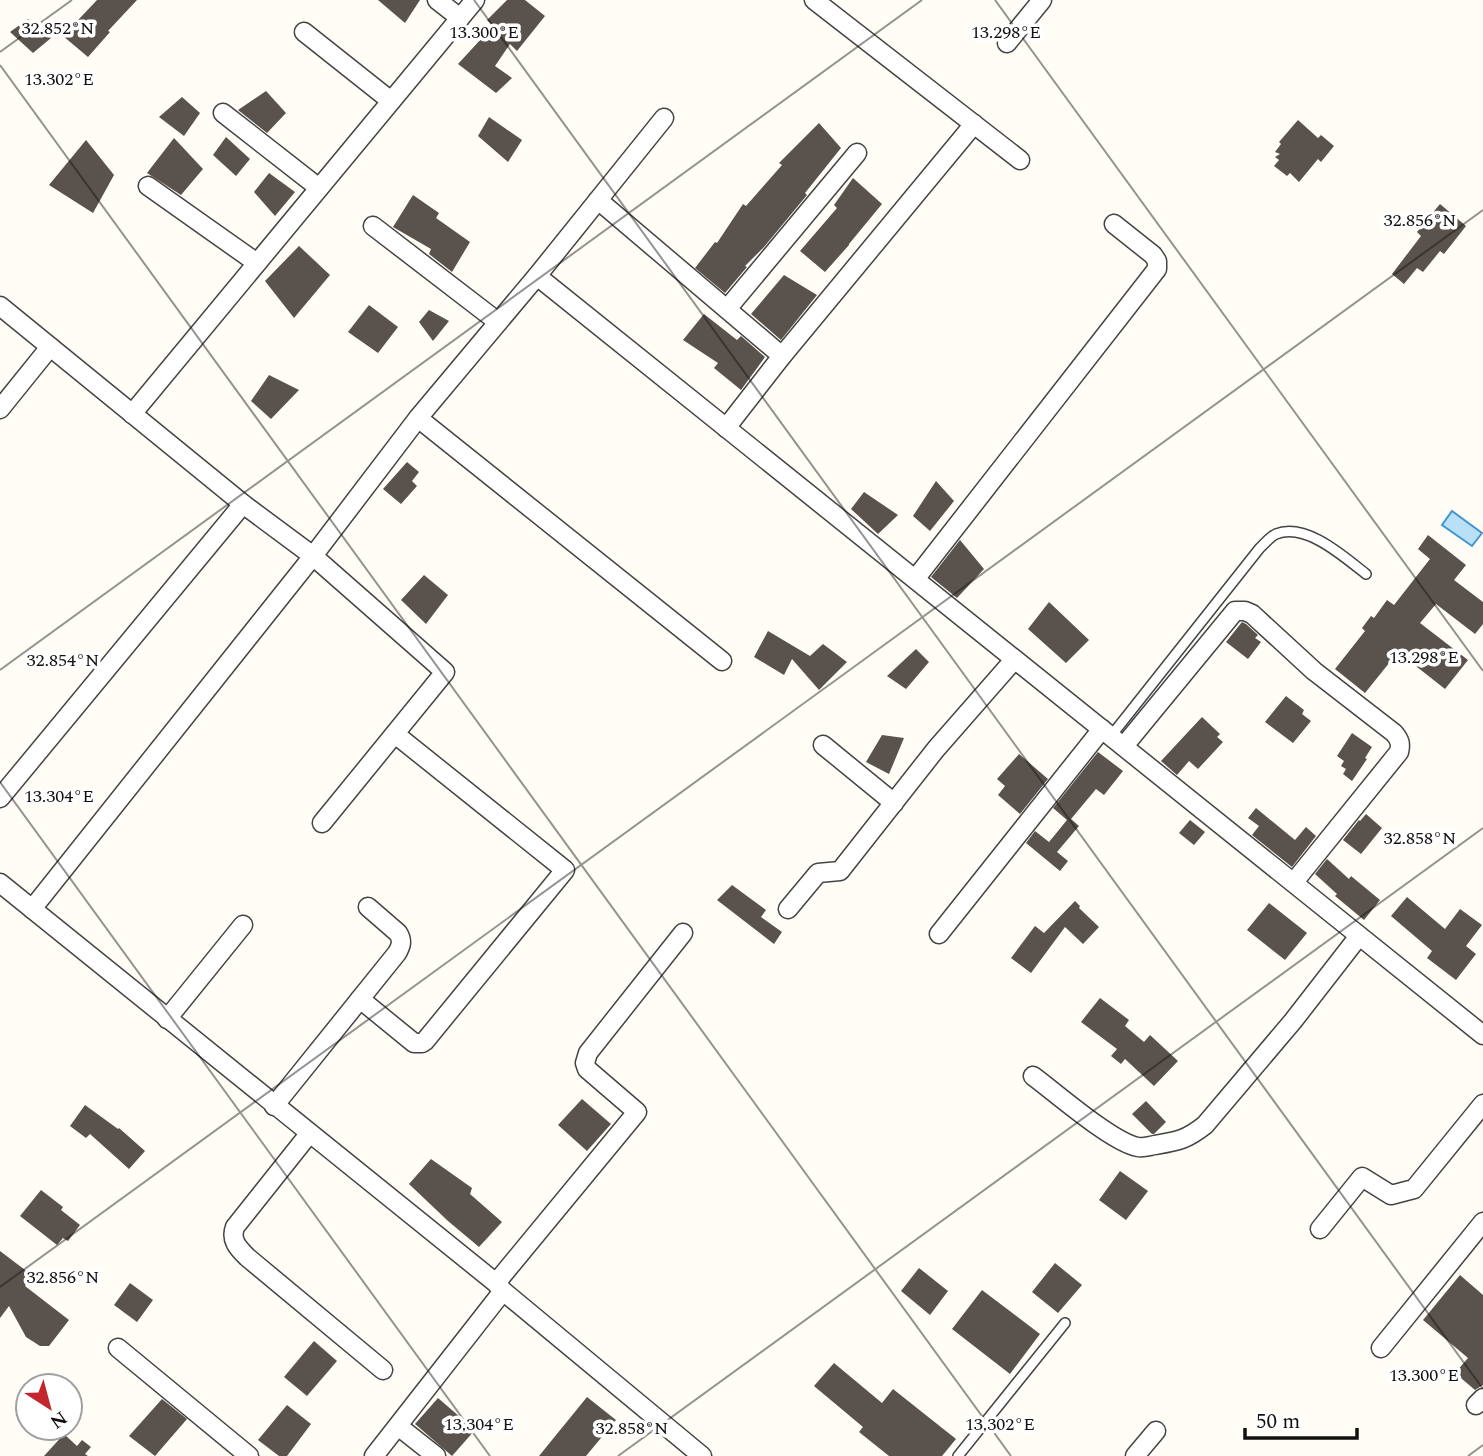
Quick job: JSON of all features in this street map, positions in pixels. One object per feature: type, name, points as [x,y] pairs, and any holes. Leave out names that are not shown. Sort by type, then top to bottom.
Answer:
[{"type":"street","points":[[438,0],[460,18]]},
{"type":"street","points":[[132,414],[475,0]]},
{"type":"street","points":[[814,0],[1020,160]]},
{"type":"street","points":[[1007,43],[1042,0]]},
{"type":"street","points":[[304,32],[391,102]]},
{"type":"street","points":[[223,114],[319,188]]},
{"type":"street","points":[[32,909],[313,556],[418,418],[664,118]]},
{"type":"street","points":[[726,428],[782,356],[974,124]]},
{"type":"street","points":[[727,309],[857,153]]},
{"type":"street","points":[[148,186],[257,263]]},
{"type":"street","points":[[598,200],[782,356]]},
{"type":"street","points":[[916,578],[1157,269],[1157,261],[1153,255],[1114,224]]},
{"type":"street","points":[[373,226],[498,322]]},
{"type":"street","points":[[537,276],[1483,1035]]},
{"type":"street","points":[[0,306],[243,504],[313,556],[445,672],[323,823]]},
{"type":"street","points":[[0,409],[50,347]]},
{"type":"street","points":[[418,418],[722,662]]},
{"type":"street","points":[[0,799],[243,504]]},
{"type":"street","points":[[939,934],[1112,737],[1235,611],[1252,614],[1314,671],[1400,739],[1399,752],[1294,882]]},
{"type":"street","points":[[788,909],[817,873],[840,871],[936,749],[1014,660]]},
{"type":"street","points":[[360,999],[414,1043],[422,1043],[565,870],[394,734]]},
{"type":"street","points":[[823,745],[894,803]]},
{"type":"street","points":[[0,883],[499,1287],[702,1456]]},
{"type":"street","points":[[274,1105],[401,945],[398,933],[368,906]]},
{"type":"street","points":[[167,1019],[243,925]]},
{"type":"street","points":[[374,1456],[499,1287],[637,1112],[587,1069],[585,1063],[588,1053],[683,933]]},
{"type":"street","points":[[1033,1076],[1108,1132],[1135,1147],[1176,1142],[1190,1137],[1214,1115],[1293,1021],[1359,936]]},
{"type":"street","points":[[1320,1229],[1362,1177],[1391,1195],[1414,1189],[1483,1104]]},
{"type":"street","points":[[309,1134],[235,1227],[233,1240],[247,1257],[383,1370]]},
{"type":"street","points":[[1381,1348],[1483,1222]]},
{"type":"street","points":[[118,1348],[250,1456]]},
{"type":"street","points":[[398,1426],[436,1456]]},
{"type":"street","points":[[1135,1456],[1156,1431]]},
{"type":"lane","points":[[1112,737],[1259,549],[1276,535],[1295,531],[1326,544],[1366,574]]},
{"type":"lane","points":[[958,1456],[1065,1323]]},
{"type":"water","points":[[1452,511],[1482,533],[1472,546],[1442,525]]},
{"type":"building","points":[[97,0],[137,0],[88,57],[63,36]]},
{"type":"building","points":[[378,0],[420,0],[405,23]]},
{"type":"building","points":[[507,0],[525,0],[545,16],[517,51],[510,44],[495,66],[512,78],[496,93],[458,64],[493,26],[487,20]]},
{"type":"building","points":[[28,19],[51,38],[33,53],[10,32]]},
{"type":"building","points":[[266,91],[286,113],[267,133],[238,110]]},
{"type":"building","points":[[182,97],[200,113],[184,136],[159,117]]},
{"type":"building","points":[[489,117],[522,140],[508,162],[478,136]]},
{"type":"building","points":[[1298,120],[1318,138],[1321,135],[1334,146],[1321,162],[1318,159],[1299,182],[1290,173],[1287,176],[1274,166],[1279,160],[1275,157],[1280,154],[1275,152],[1281,144],[1279,142]]},
{"type":"building","points":[[819,123],[841,148],[805,193],[807,195],[725,293],[695,268],[715,242],[717,243],[743,204],[746,206],[782,165],[779,163]]},
{"type":"building","points":[[226,137],[250,159],[236,176],[213,155]]},
{"type":"building","points":[[174,138],[203,169],[181,195],[147,173]]},
{"type":"building","points":[[86,140],[114,175],[93,213],[49,185]]},
{"type":"building","points":[[269,173],[295,192],[275,216],[254,192]]},
{"type":"building","points":[[853,178],[882,204],[825,272],[800,251],[837,208],[834,205]]},
{"type":"building","points":[[413,195],[439,213],[436,218],[470,242],[452,272],[429,254],[431,249],[393,227]]},
{"type":"building","points":[[1440,204],[1466,226],[1444,254],[1440,251],[1423,272],[1417,268],[1404,284],[1392,274],[1421,236],[1417,232]]},
{"type":"building","points":[[299,246],[330,275],[294,318],[265,281]]},
{"type":"building","points":[[784,275],[817,295],[781,340],[751,314]]},
{"type":"building","points":[[369,305],[398,327],[378,353],[348,332]]},
{"type":"building","points":[[429,310],[449,321],[433,341],[419,322]]},
{"type":"building","points":[[704,314],[737,340],[741,336],[765,357],[741,390],[714,368],[718,363],[683,340]]},
{"type":"building","points":[[269,375],[299,390],[271,419],[251,401]]},
{"type":"building","points":[[407,462],[419,472],[412,481],[417,486],[401,504],[383,489]]},
{"type":"building","points":[[936,481],[954,501],[930,531],[913,516]]},
{"type":"building","points":[[864,492],[898,515],[878,534],[851,509]]},
{"type":"building","points":[[1428,535],[1466,565],[1454,580],[1483,602],[1483,624],[1475,634],[1436,604],[1420,623],[1468,660],[1445,689],[1398,652],[1365,693],[1335,669],[1365,631],[1362,628],[1371,616],[1374,618],[1387,600],[1394,605],[1430,559],[1418,549]]},
{"type":"building","points":[[960,540],[984,569],[957,598],[931,577]]},
{"type":"building","points":[[424,575],[448,595],[426,624],[401,600]]},
{"type":"building","points":[[1049,602],[1089,640],[1066,663],[1028,629]]},
{"type":"building","points":[[1242,622],[1258,635],[1255,638],[1261,642],[1248,659],[1226,642]]},
{"type":"building","points":[[768,631],[810,656],[823,644],[847,662],[819,690],[792,659],[784,675],[754,657]]},
{"type":"building","points":[[916,649],[929,662],[906,689],[887,676]]},
{"type":"building","points":[[1286,696],[1304,710],[1302,714],[1311,721],[1293,743],[1265,722]]},
{"type":"building","points":[[1202,717],[1220,734],[1217,737],[1223,742],[1198,769],[1189,761],[1177,775],[1161,761]]},
{"type":"building","points":[[1352,733],[1372,747],[1352,781],[1343,774],[1346,769],[1341,766],[1344,761],[1337,756]]},
{"type":"building","points":[[882,735],[904,738],[889,774],[866,762]]},
{"type":"building","points":[[1098,752],[1123,771],[1104,795],[1096,789],[1071,819],[1079,826],[1057,852],[1068,861],[1060,871],[1026,843],[1035,831],[1049,842],[1067,820],[1053,808]]},
{"type":"building","points":[[1019,754],[1048,779],[1020,814],[998,795],[1005,786],[997,779]]},
{"type":"building","points":[[1256,808],[1295,840],[1306,827],[1316,836],[1292,867],[1252,835],[1259,826],[1248,818]]},
{"type":"building","points":[[1366,814],[1382,828],[1361,854],[1343,840]]},
{"type":"building","points":[[1190,820],[1205,832],[1194,845],[1179,833]]},
{"type":"building","points":[[1327,859],[1349,879],[1351,876],[1380,900],[1364,920],[1335,896],[1337,894],[1315,874]]},
{"type":"building","points":[[732,885],[766,910],[761,917],[782,932],[774,944],[717,900]]},
{"type":"building","points":[[1407,897],[1445,929],[1460,909],[1482,925],[1466,946],[1476,954],[1456,980],[1427,958],[1432,951],[1391,916]]},
{"type":"building","points":[[1075,901],[1099,927],[1083,944],[1065,927],[1031,973],[1011,958],[1035,926],[1044,933]]},
{"type":"building","points":[[1269,903],[1307,933],[1285,960],[1247,930]]},
{"type":"building","points":[[1100,998],[1129,1020],[1125,1026],[1144,1042],[1150,1035],[1178,1061],[1154,1086],[1125,1059],[1121,1064],[1111,1056],[1117,1049],[1081,1022]]},
{"type":"building","points":[[582,1099],[611,1124],[587,1151],[558,1125]]},
{"type":"building","points":[[1146,1101],[1166,1122],[1154,1134],[1132,1114]]},
{"type":"building","points":[[85,1105],[119,1128],[145,1151],[129,1169],[90,1134],[86,1138],[70,1126]]},
{"type":"building","points":[[431,1159],[472,1188],[470,1194],[502,1222],[479,1247],[409,1184]]},
{"type":"building","points":[[1120,1171],[1148,1191],[1126,1220],[1099,1200]]},
{"type":"building","points":[[41,1190],[80,1225],[68,1241],[63,1238],[57,1245],[20,1216]]},
{"type":"building","points":[[0,1251],[33,1276],[25,1286],[69,1320],[49,1346],[40,1346],[26,1337],[9,1306],[0,1318]]},
{"type":"building","points":[[1055,1263],[1082,1285],[1058,1313],[1032,1292]]},
{"type":"building","points":[[919,1268],[948,1291],[930,1315],[901,1291]]},
{"type":"building","points":[[1460,1275],[1483,1295],[1483,1385],[1475,1390],[1455,1373],[1468,1358],[1423,1320]]},
{"type":"building","points":[[130,1283],[153,1300],[137,1322],[114,1305]]},
{"type":"building","points":[[982,1290],[1040,1334],[1010,1374],[952,1329]]},
{"type":"building","points":[[314,1341],[337,1361],[307,1396],[284,1377]]},
{"type":"building","points":[[834,1363],[882,1403],[893,1389],[956,1439],[942,1456],[889,1456],[859,1432],[863,1427],[814,1386]]},
{"type":"building","points":[[587,1397],[616,1420],[586,1456],[539,1456]]},
{"type":"building","points":[[438,1398],[475,1430],[452,1456],[415,1424]]},
{"type":"building","points":[[162,1399],[187,1419],[155,1456],[129,1436]]},
{"type":"building","points":[[287,1405],[311,1424],[287,1456],[279,1456],[258,1440]]},
{"type":"building","points":[[57,1442],[73,1442],[77,1446],[84,1442],[91,1447],[85,1454],[88,1456],[44,1456]]}]
